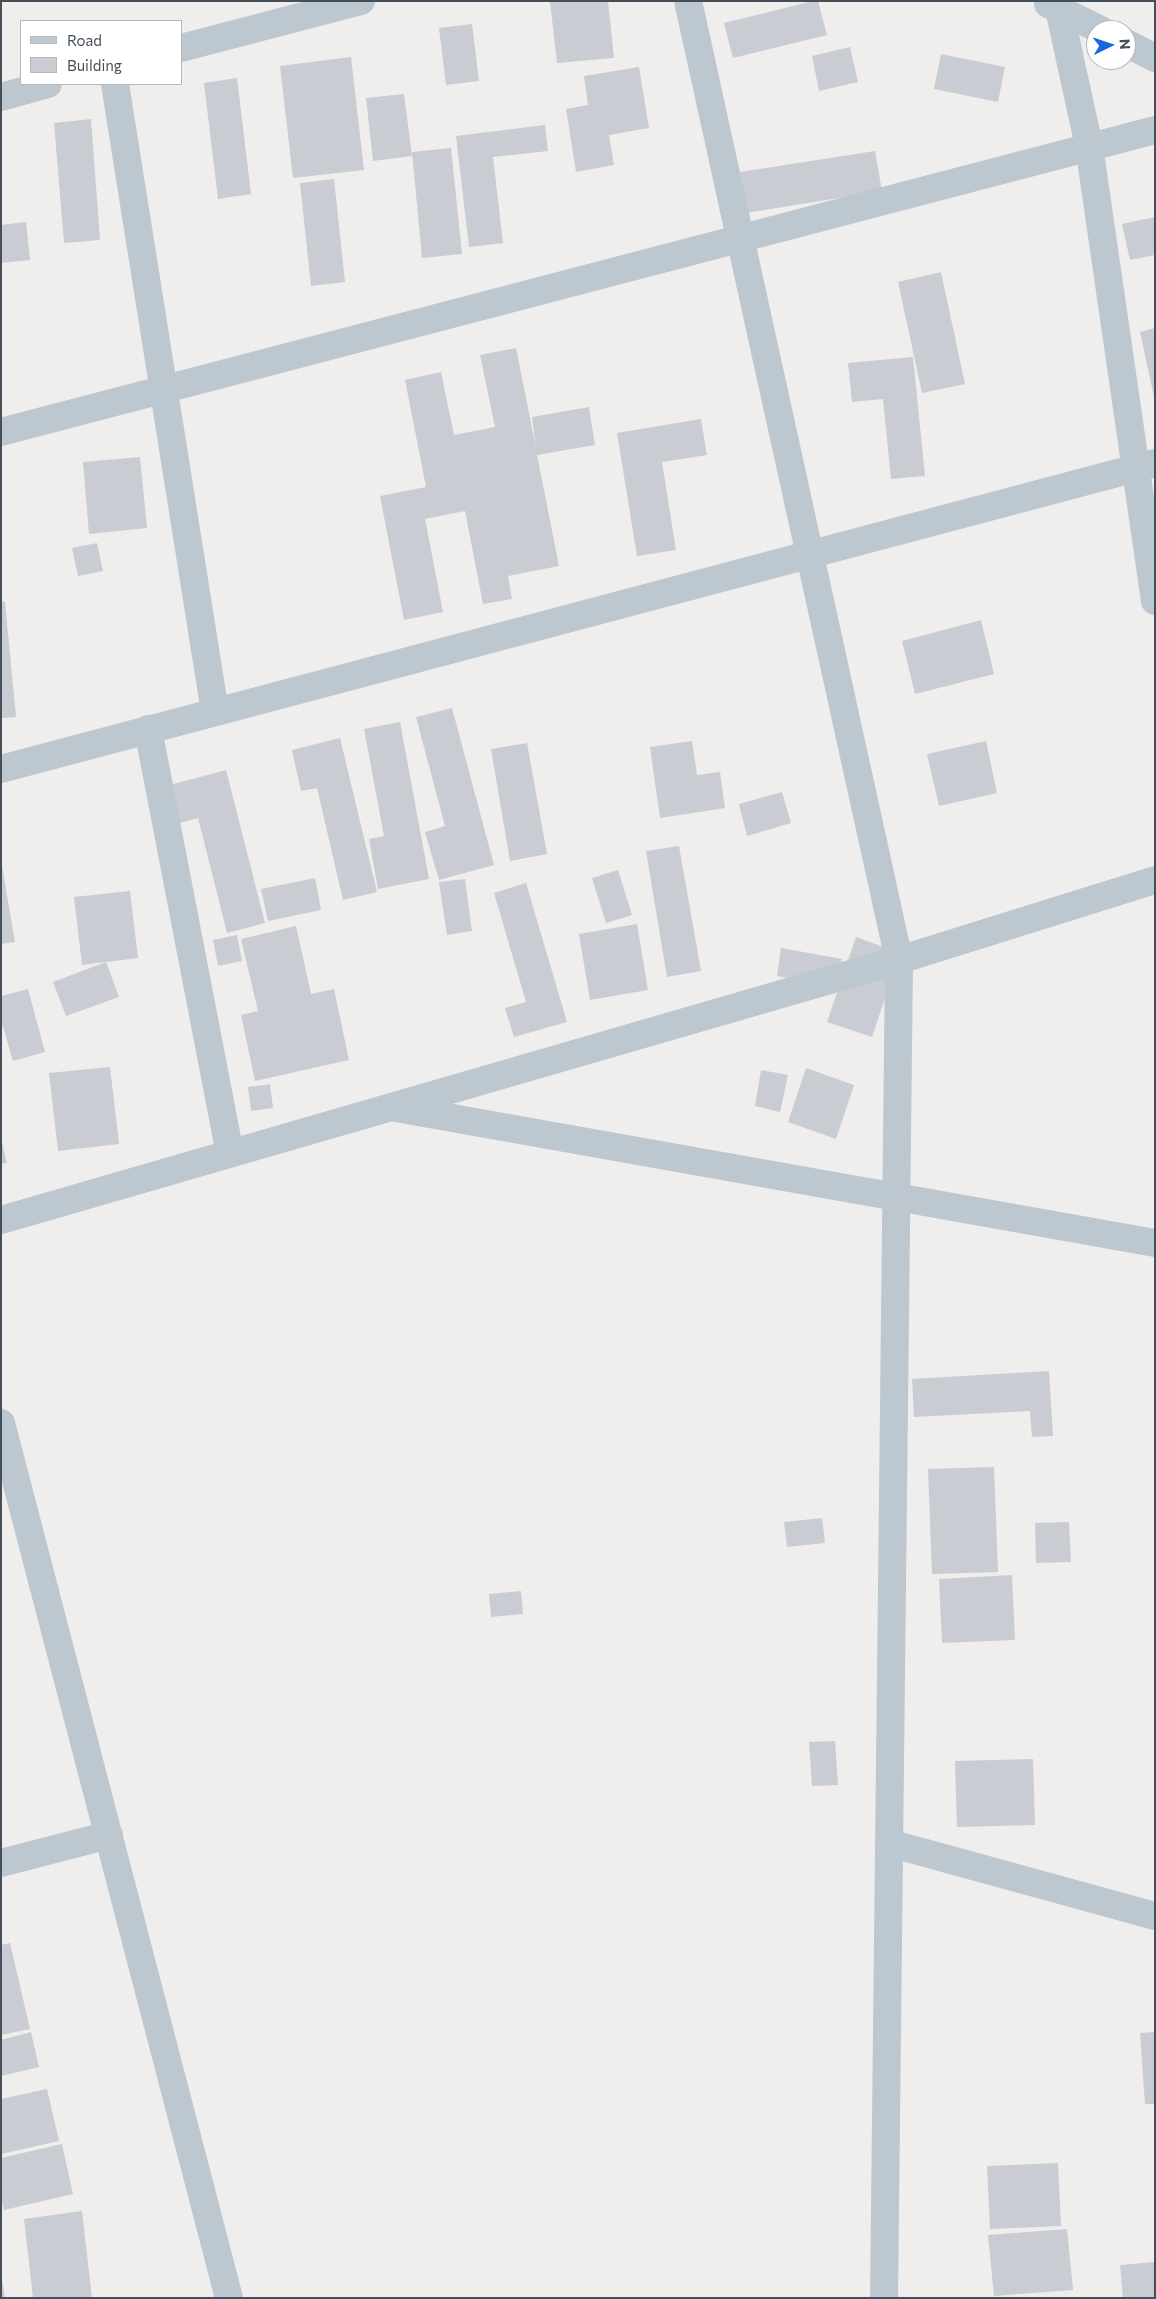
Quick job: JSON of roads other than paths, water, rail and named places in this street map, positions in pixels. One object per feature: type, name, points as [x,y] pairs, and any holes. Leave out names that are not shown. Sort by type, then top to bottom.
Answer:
[{"type":"street","points":[[182,48],[361,1]]},
{"type":"street","points":[[688,1],[899,960],[884,2298]]},
{"type":"street","points":[[1051,5],[1086,22]]},
{"type":"street","points":[[1051,5],[1089,146],[1145,466],[1155,601]]},
{"type":"street","points":[[1136,48],[1155,58]]},
{"type":"street","points":[[1,97],[44,85]]},
{"type":"street","points":[[115,85],[215,712]]},
{"type":"street","points":[[1,432],[1155,130]]},
{"type":"street","points":[[1,769],[1145,466]]},
{"type":"street","points":[[148,730],[230,1154]]},
{"type":"street","points":[[1,1220],[899,960],[1155,880]]},
{"type":"street","points":[[389,1107],[1155,1243]]},
{"type":"street","points":[[1,1423],[229,2298]]},
{"type":"street","points":[[1,1863],[108,1835]]},
{"type":"street","points":[[889,1843],[1155,1916]]}]
